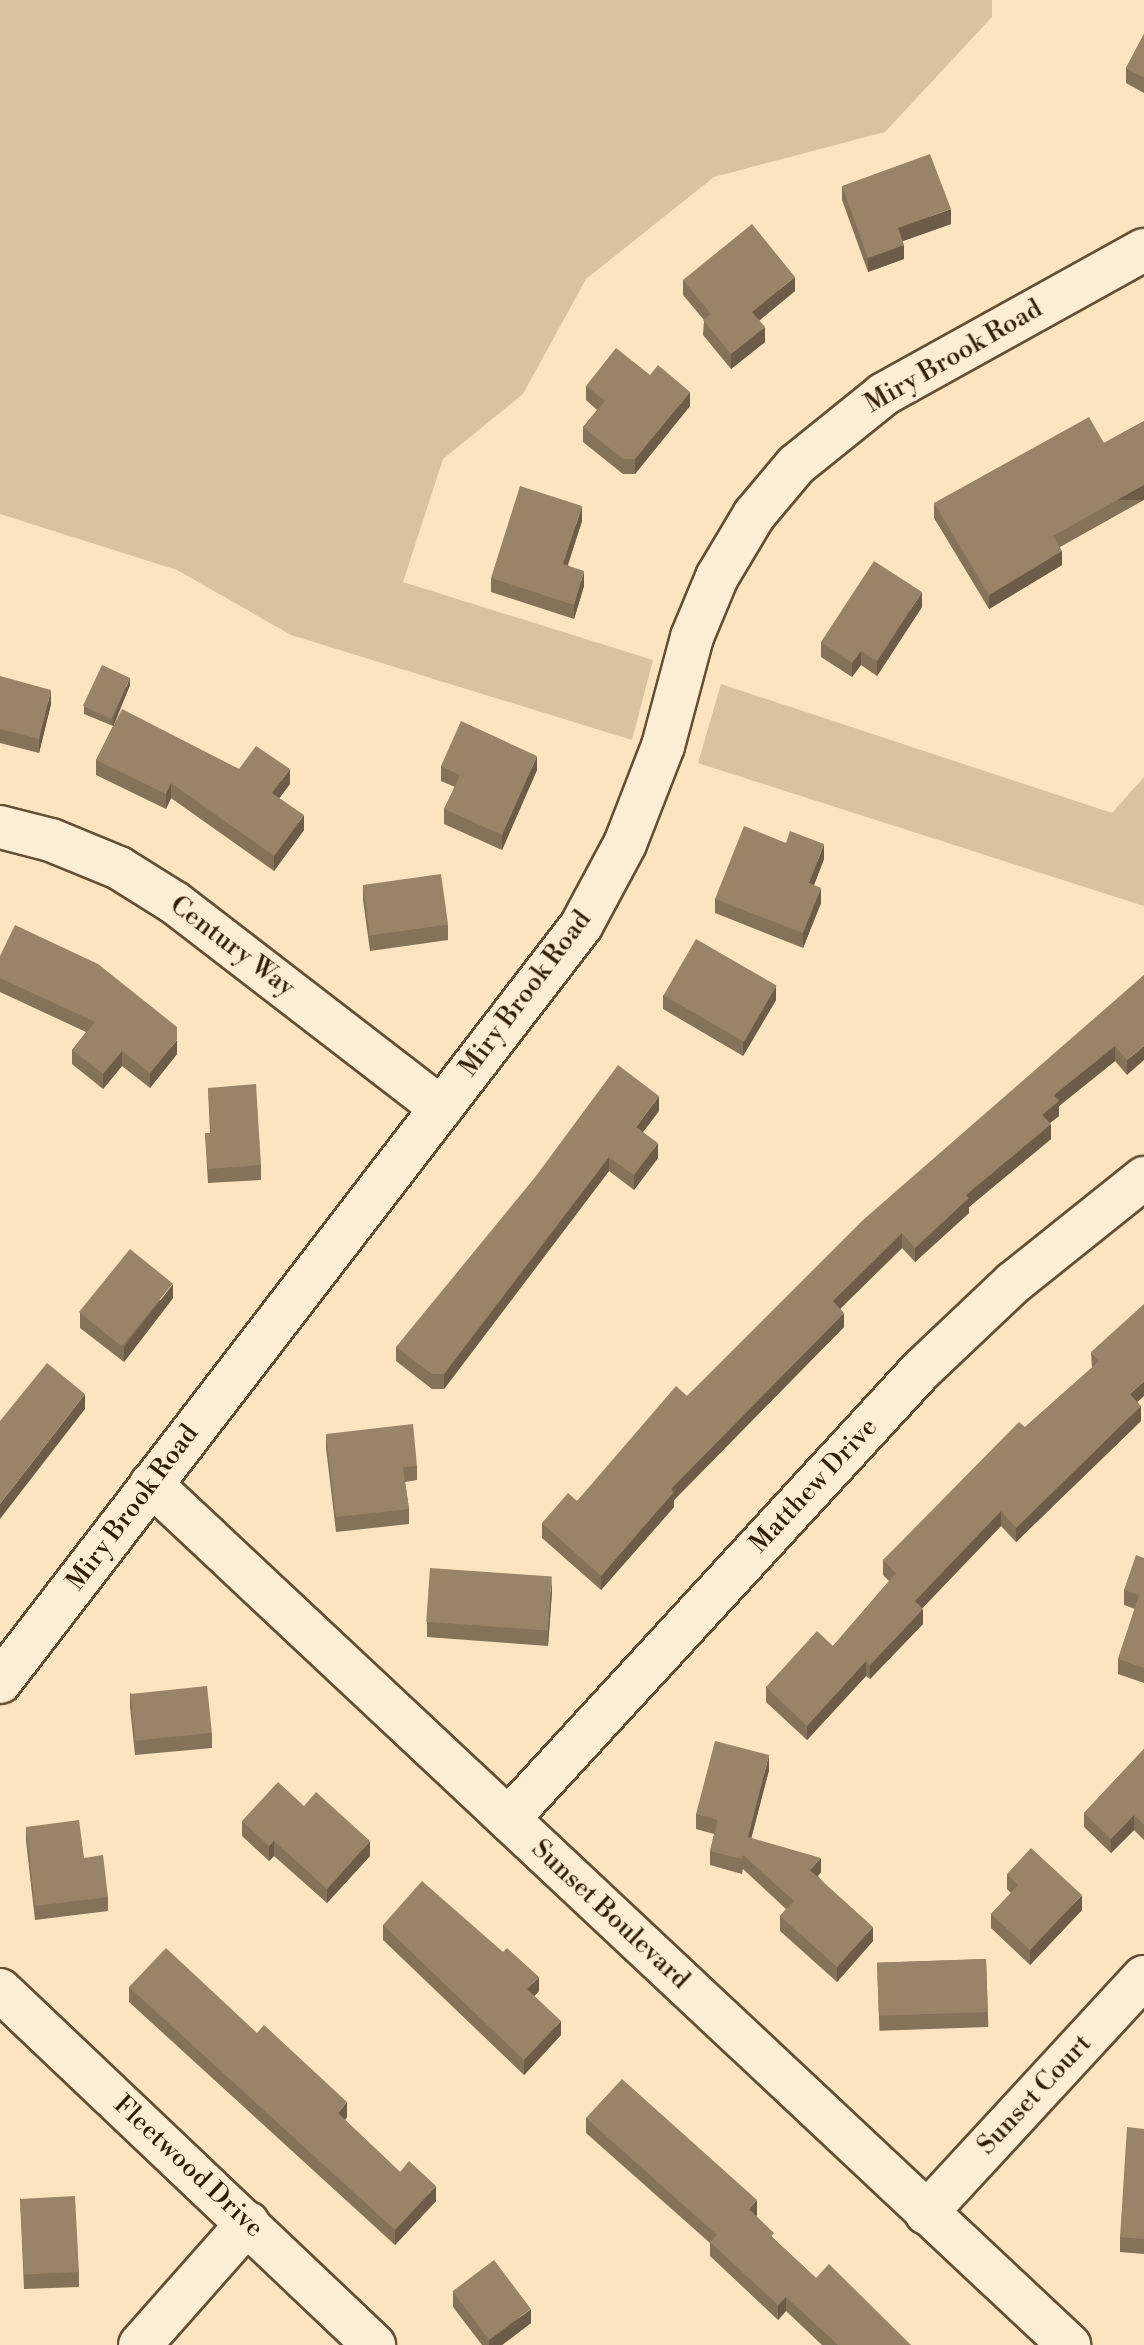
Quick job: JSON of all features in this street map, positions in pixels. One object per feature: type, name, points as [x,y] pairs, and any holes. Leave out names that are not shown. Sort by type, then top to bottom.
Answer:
[{"type":"street","name":"Miry Brook Road","points":[[0,1682],[581,926],[625,844],[663,746],[692,637],[717,577],[754,515],[796,465],[884,394],[1144,250]]},
{"type":"street","name":"Century Way","points":[[0,827],[51,840],[119,868],[175,903],[441,1108]]},
{"type":"street","name":"Matthew Drive","points":[[508,1819],[921,1370],[1013,1283],[1144,1178]]},
{"type":"street","name":"Sunset Boulevard","points":[[151,1484],[1069,2345]]},
{"type":"street","name":"Sunset Court","points":[[926,2213],[1144,1977]]},
{"type":"street","name":"Fleetwood Drive","points":[[0,1990],[374,2345]]},
{"type":"street","points":[[140,2345],[248,2223]]},
{"type":"shaded area","points":[[0,0],[992,0],[992,17],[885,132],[714,177],[586,279],[523,394],[443,459],[403,582],[653,660],[632,740],[291,635],[177,570],[0,514]]},
{"type":"shaded area","points":[[721,684],[1112,813],[1144,777],[1144,906],[698,763]]},
{"type":"building","points":[[1144,34],[1144,78],[1126,68]]},
{"type":"building","points":[[930,154],[951,209],[898,228],[904,245],[868,258],[842,186]]},
{"type":"building","points":[[752,224],[795,277],[752,312],[765,327],[731,354],[703,320],[711,314],[683,280]]},
{"type":"building","points":[[616,348],[650,375],[658,365],[690,392],[635,459],[623,459],[583,427],[605,401],[586,386]]},
{"type":"building","points":[[1089,417],[1104,443],[1144,421],[1144,485],[1053,536],[1062,551],[989,595],[934,503]]},
{"type":"building","points":[[520,486],[582,506],[563,564],[584,571],[574,605],[491,578]]},
{"type":"building","points":[[874,561],[922,592],[877,661],[861,651],[852,663],[821,642]]},
{"type":"building","points":[[102,665],[130,678],[111,719],[83,706]]},
{"type":"building","points":[[0,676],[51,690],[39,739],[0,729]]},
{"type":"building","points":[[122,709],[239,769],[256,746],[290,769],[272,793],[304,815],[274,856],[171,783],[166,794],[96,760]]},
{"type":"building","points":[[461,721],[537,756],[502,835],[444,809],[460,775],[441,766]]},
{"type":"building","points":[[744,826],[786,843],[790,831],[824,844],[809,883],[821,888],[803,933],[715,899]]},
{"type":"building","points":[[441,874],[448,925],[370,935],[363,885]]},
{"type":"building","points":[[15,925],[98,964],[177,1027],[177,1040],[150,1073],[122,1051],[103,1074],[72,1050],[95,1022],[0,978],[0,956]]},
{"type":"building","points":[[696,939],[777,986],[744,1042],[664,995]]},
{"type":"building","points":[[1144,975],[1144,1046],[1127,1060],[1115,1046],[1054,1095],[1059,1101],[1042,1115],[1051,1124],[966,1195],[969,1198],[915,1248],[902,1233],[833,1301],[844,1313],[671,1489],[674,1492],[601,1576],[542,1523],[568,1493],[577,1501],[676,1386],[687,1396],[863,1220]]},
{"type":"building","points":[[618,1065],[659,1096],[636,1127],[658,1143],[634,1175],[609,1157],[444,1374],[432,1374],[396,1347],[536,1176]]},
{"type":"building","points":[[256,1084],[261,1165],[208,1169],[205,1133],[211,1133],[208,1088]]},
{"type":"building","points":[[130,1249],[173,1284],[122,1347],[79,1312]]},
{"type":"building","points":[[1144,1304],[1144,1381],[1130,1394],[1141,1406],[1016,1528],[1001,1511],[915,1601],[923,1609],[870,1665],[866,1661],[807,1726],[766,1687],[817,1631],[833,1646],[896,1573],[883,1560],[1019,1422],[1025,1427],[1099,1361],[1091,1352]]},
{"type":"building","points":[[47,1363],[85,1394],[0,1504],[0,1421]]},
{"type":"building","points":[[413,1424],[417,1466],[403,1467],[409,1509],[336,1517],[326,1434]]},
{"type":"building","points":[[1136,1555],[1144,1558],[1144,1668],[1118,1659],[1139,1595],[1124,1590]]},
{"type":"building","points":[[430,1568],[552,1577],[548,1630],[426,1622]]},
{"type":"building","points":[[207,1686],[212,1733],[135,1741],[130,1694]]},
{"type":"building","points":[[715,1741],[769,1755],[748,1837],[821,1858],[810,1870],[873,1927],[837,1967],[780,1916],[794,1901],[743,1855],[742,1859],[710,1851],[718,1820],[696,1814]]},
{"type":"building","points":[[1144,1749],[1144,1825],[1134,1815],[1111,1839],[1084,1813]]},
{"type":"building","points":[[278,1782],[304,1806],[316,1792],[370,1841],[327,1889],[274,1841],[269,1846],[242,1821]]},
{"type":"building","points":[[79,1820],[84,1858],[103,1855],[108,1897],[35,1906],[26,1827]]},
{"type":"building","points":[[1031,1848],[1082,1895],[1030,1950],[991,1914],[1018,1885],[1007,1874]]},
{"type":"building","points":[[422,1881],[503,1952],[507,1948],[539,1977],[527,1989],[561,2021],[524,2060],[383,1925]]},
{"type":"building","points":[[166,1948],[257,2033],[264,2025],[347,2102],[338,2113],[400,2172],[409,2161],[436,2186],[395,2230],[129,1987]]},
{"type":"building","points":[[986,1959],[988,2012],[879,2016],[877,1963]]},
{"type":"building","points":[[622,2079],[757,2200],[749,2209],[774,2233],[771,2236],[816,2278],[829,2264],[911,2345],[838,2345],[786,2297],[778,2305],[710,2242],[717,2235],[586,2118]]},
{"type":"building","points":[[1127,2127],[1144,2129],[1144,2239],[1120,2237]]},
{"type":"building","points":[[75,2196],[79,2272],[24,2275],[20,2199]]},
{"type":"building","points":[[494,2260],[531,2309],[489,2340],[452,2291]]}]
